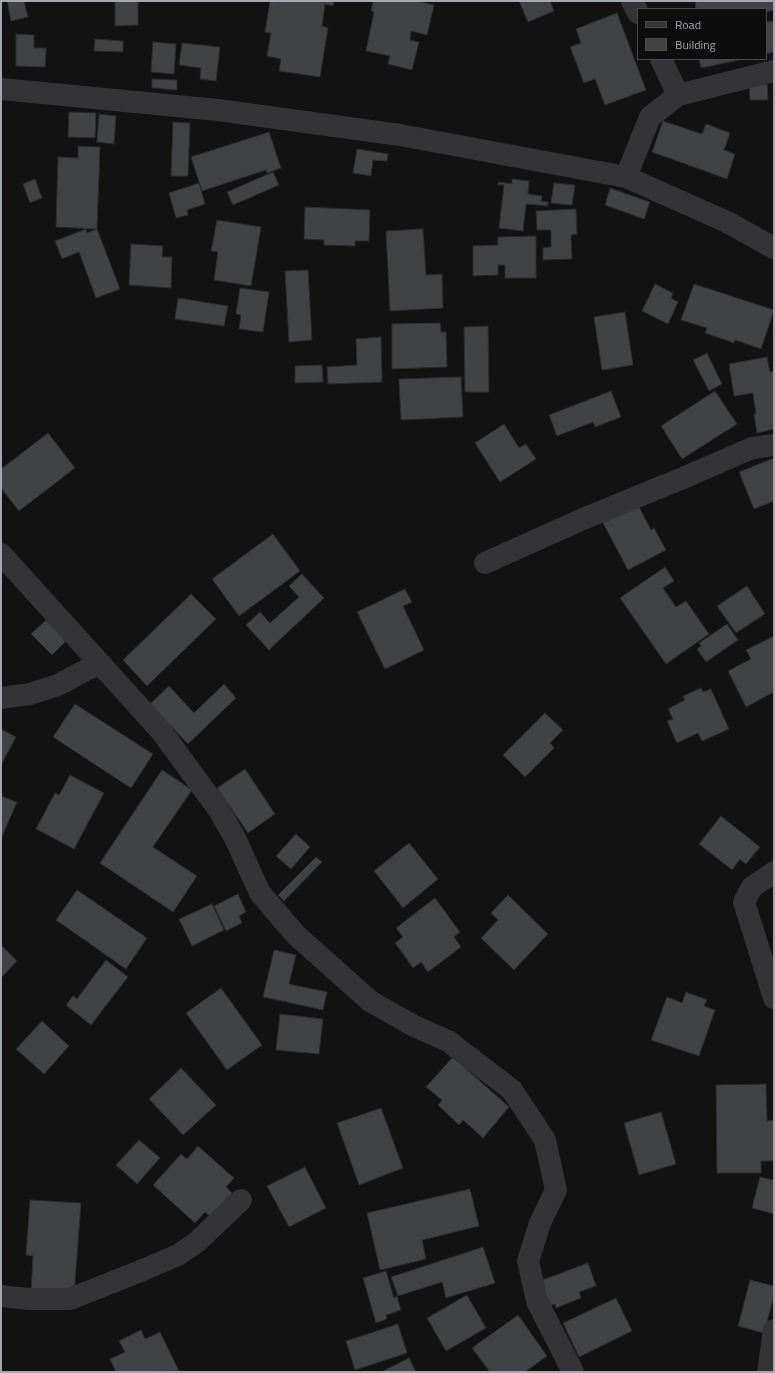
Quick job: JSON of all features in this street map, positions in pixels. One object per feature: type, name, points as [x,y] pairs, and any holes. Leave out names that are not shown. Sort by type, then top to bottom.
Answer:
[{"type":"street","points":[[632,1],[637,11]]},
{"type":"street","points":[[661,60],[678,95]]},
{"type":"street","points":[[626,177],[650,117],[678,95],[774,71]]},
{"type":"street","points":[[1,88],[218,110],[400,135],[626,177],[727,222],[774,248]]},
{"type":"street","points":[[485,563],[583,519],[752,448],[774,445]]},
{"type":"street","points":[[1,554],[161,731],[219,810],[235,838],[260,893],[296,935],[370,1001],[414,1026],[448,1041],[512,1090],[545,1140],[556,1190],[540,1223],[528,1261],[538,1301],[572,1372]]},
{"type":"street","points":[[1,698],[30,694],[58,685],[99,663]]},
{"type":"street","points":[[774,872],[752,886],[744,902],[774,998]]},
{"type":"street","points":[[1,1296],[28,1299],[70,1299],[143,1270],[178,1255],[197,1242],[241,1200]]},
{"type":"street","points":[[768,1372],[774,1330]]},
{"type":"building","points":[[7,1],[24,1],[28,17],[11,21]]},
{"type":"building","points":[[115,1],[138,1],[138,25],[115,26]]},
{"type":"building","points":[[270,1],[334,1],[333,6],[325,4],[322,26],[328,28],[320,77],[279,71],[281,59],[267,56],[271,33],[265,32]]},
{"type":"building","points":[[373,1],[417,1],[434,5],[427,35],[411,31],[410,40],[419,42],[412,70],[388,64],[390,56],[366,51],[374,12],[371,11]]},
{"type":"building","points":[[519,1],[550,1],[554,11],[528,22]]},
{"type":"building","points":[[695,1],[773,1],[774,10],[767,12],[767,8],[696,8]]},
{"type":"building","points":[[617,13],[646,90],[605,105],[595,79],[584,83],[570,47],[581,43],[576,29]]},
{"type":"building","points":[[774,21],[774,52],[767,54],[767,22]]},
{"type":"building","points":[[16,34],[34,35],[34,48],[46,48],[45,67],[16,66]]},
{"type":"building","points":[[95,39],[123,41],[123,52],[94,51]]},
{"type":"building","points":[[153,42],[176,44],[174,74],[151,72]]},
{"type":"building","points":[[182,43],[220,47],[216,81],[200,79],[201,68],[179,65]]},
{"type":"building","points":[[699,60],[738,60],[701,68]]},
{"type":"building","points":[[152,79],[177,80],[177,90],[152,88]]},
{"type":"building","points":[[767,80],[768,100],[750,100],[749,81]]},
{"type":"building","points":[[69,112],[96,113],[95,138],[68,137]]},
{"type":"building","points":[[99,114],[116,116],[114,144],[97,142]]},
{"type":"building","points":[[663,121],[702,134],[706,124],[730,133],[724,150],[735,154],[727,179],[652,152]]},
{"type":"building","points":[[173,122],[190,123],[188,176],[171,176]]},
{"type":"building","points":[[269,132],[281,168],[267,173],[266,170],[202,191],[191,157]]},
{"type":"building","points":[[78,146],[100,147],[97,229],[56,227],[58,157],[78,158]]},
{"type":"building","points":[[357,149],[388,154],[387,161],[373,160],[371,176],[353,173]]},
{"type":"building","points":[[273,172],[279,185],[233,205],[227,192]]},
{"type":"building","points":[[35,179],[42,198],[30,203],[23,184]]},
{"type":"building","points":[[512,179],[529,181],[528,194],[542,196],[541,201],[548,202],[548,206],[526,204],[523,231],[499,228],[504,185],[498,185],[498,182],[512,184]]},
{"type":"building","points":[[199,183],[205,204],[187,210],[188,215],[176,218],[169,193]]},
{"type":"building","points":[[554,183],[575,185],[572,205],[551,203]]},
{"type":"building","points":[[610,188],[650,202],[644,219],[605,205]]},
{"type":"building","points":[[305,207],[370,210],[369,241],[355,241],[355,246],[324,245],[324,240],[304,239]]},
{"type":"building","points":[[576,209],[577,234],[571,235],[572,259],[543,260],[543,248],[551,247],[551,230],[537,230],[536,211]]},
{"type":"building","points":[[217,220],[261,227],[251,286],[214,280],[218,252],[211,251]]},
{"type":"building","points":[[86,229],[87,233],[97,229],[120,289],[96,298],[79,252],[62,259],[55,241]]},
{"type":"building","points":[[423,229],[426,275],[442,274],[443,308],[390,311],[386,231]]},
{"type":"building","points":[[536,236],[536,278],[505,278],[505,265],[498,265],[498,275],[473,276],[473,246],[498,245],[498,237]]},
{"type":"building","points":[[131,244],[163,246],[162,257],[172,257],[171,288],[129,285]]},
{"type":"building","points":[[308,270],[312,340],[289,342],[285,271]]},
{"type":"building","points":[[655,284],[673,293],[671,298],[678,302],[668,324],[642,311]]},
{"type":"building","points":[[694,284],[774,310],[761,349],[735,340],[734,343],[705,333],[707,328],[681,320]]},
{"type":"building","points":[[240,288],[269,292],[263,332],[239,329],[241,315],[236,314]]},
{"type":"building","points":[[178,298],[228,306],[224,326],[175,319]]},
{"type":"building","points":[[625,312],[633,365],[602,370],[594,317]]},
{"type":"building","points":[[440,323],[441,332],[446,332],[447,367],[392,369],[392,324]]},
{"type":"building","points":[[488,326],[489,392],[465,392],[464,327]]},
{"type":"building","points":[[381,337],[382,382],[328,384],[327,367],[357,365],[356,339]]},
{"type":"building","points":[[707,353],[722,384],[709,391],[693,360]]},
{"type":"building","points":[[767,357],[770,372],[774,371],[774,429],[757,433],[753,393],[734,396],[729,364]]},
{"type":"building","points":[[322,365],[323,382],[295,383],[295,366]]},
{"type":"building","points":[[461,377],[463,417],[401,420],[399,379]]},
{"type":"building","points":[[611,391],[621,417],[595,427],[593,422],[557,436],[549,415]]},
{"type":"building","points":[[715,391],[737,424],[682,459],[661,426]]},
{"type":"building","points":[[504,424],[519,448],[526,444],[536,459],[500,482],[475,443]]},
{"type":"building","points":[[48,433],[75,468],[19,511],[1,488],[1,469]]},
{"type":"building","points":[[774,458],[774,501],[754,509],[739,472]]},
{"type":"building","points":[[638,505],[651,530],[654,528],[666,550],[628,570],[603,523]]},
{"type":"building","points":[[273,534],[300,571],[239,616],[212,579]]},
{"type":"building","points":[[665,567],[674,581],[663,588],[676,607],[686,601],[709,634],[666,664],[620,598]]},
{"type":"building","points":[[302,574],[324,598],[269,650],[246,625],[260,612],[270,623],[299,597],[289,586]]},
{"type":"building","points":[[747,586],[765,614],[736,633],[717,606]]},
{"type":"building","points":[[405,589],[412,602],[403,606],[424,650],[385,669],[357,612]]},
{"type":"building","points":[[191,594],[216,619],[147,686],[123,660]]},
{"type":"building","points":[[46,620],[67,640],[52,655],[31,634]]},
{"type":"building","points":[[727,624],[738,640],[706,662],[697,649],[701,646],[699,643]]},
{"type":"building","points":[[774,636],[774,692],[746,707],[728,671],[751,659],[746,650]]},
{"type":"building","points":[[224,684],[236,698],[188,744],[150,704],[169,686],[194,713]]},
{"type":"building","points":[[701,688],[703,692],[711,689],[729,729],[702,741],[698,733],[677,743],[667,721],[673,719],[668,709],[685,700],[683,696]]},
{"type":"building","points":[[75,704],[153,754],[131,788],[53,737]]},
{"type":"building","points":[[545,713],[563,730],[550,743],[554,748],[525,777],[503,755]]},
{"type":"building","points":[[1,729],[16,737],[1,765]]},
{"type":"building","points":[[245,769],[275,814],[248,833],[217,788]]},
{"type":"building","points":[[162,770],[192,790],[153,847],[197,876],[173,912],[100,863]]},
{"type":"building","points":[[70,775],[104,793],[74,849],[36,829],[55,793],[59,795]]},
{"type":"building","points":[[1,796],[17,802],[1,839]]},
{"type":"building","points":[[721,816],[760,847],[746,864],[740,859],[732,870],[699,844]]},
{"type":"building","points":[[296,834],[310,847],[291,869],[276,856]]},
{"type":"building","points":[[409,843],[438,879],[403,908],[374,871]]},
{"type":"building","points":[[316,857],[322,862],[284,901],[278,895]]},
{"type":"building","points":[[77,890],[147,938],[126,969],[56,920]]},
{"type":"building","points":[[238,894],[246,912],[239,916],[242,923],[226,931],[214,906]]},
{"type":"building","points":[[508,895],[548,934],[514,970],[481,938],[498,920],[491,913]]},
{"type":"building","points":[[435,898],[460,932],[454,937],[461,947],[428,972],[421,962],[413,968],[395,943],[403,937],[396,928]]},
{"type":"building","points":[[212,904],[224,930],[192,946],[179,919]]},
{"type":"building","points":[[1,945],[17,961],[1,978]]},
{"type":"building","points":[[274,950],[296,955],[289,984],[327,992],[323,1010],[263,997]]},
{"type":"building","points":[[106,960],[128,977],[91,1025],[66,1005],[73,996],[77,999]]},
{"type":"building","points":[[221,988],[262,1045],[227,1070],[186,1013]]},
{"type":"building","points":[[686,992],[707,1000],[704,1006],[715,1010],[699,1056],[651,1040],[667,997],[682,1003]]},
{"type":"building","points":[[280,1014],[323,1019],[319,1054],[276,1050]]},
{"type":"building","points":[[42,1021],[69,1046],[44,1074],[16,1049]]},
{"type":"building","points":[[453,1057],[509,1107],[483,1138],[463,1120],[459,1125],[438,1105],[442,1100],[426,1087]]},
{"type":"building","points":[[181,1068],[216,1105],[183,1135],[149,1099]]},
{"type":"building","points":[[766,1084],[767,1121],[774,1120],[774,1161],[761,1161],[761,1173],[717,1173],[716,1085]]},
{"type":"building","points":[[381,1108],[403,1168],[359,1185],[337,1123]]},
{"type":"building","points":[[661,1112],[676,1164],[639,1175],[624,1123]]},
{"type":"building","points":[[139,1140],[160,1158],[137,1184],[116,1165]]},
{"type":"building","points":[[198,1146],[234,1178],[226,1187],[232,1193],[211,1217],[205,1212],[195,1223],[153,1185],[181,1154],[187,1159]]},
{"type":"building","points":[[305,1167],[326,1208],[289,1227],[267,1186]]},
{"type":"building","points":[[760,1177],[774,1180],[774,1214],[752,1208]]},
{"type":"building","points":[[470,1189],[479,1226],[422,1240],[426,1259],[380,1270],[367,1213]]},
{"type":"building","points":[[30,1200],[81,1203],[74,1295],[31,1292],[33,1256],[26,1255]]},
{"type":"building","points":[[483,1247],[495,1283],[446,1298],[442,1282],[398,1296],[391,1277]]},
{"type":"building","points":[[588,1263],[596,1286],[579,1292],[581,1298],[556,1308],[555,1304],[546,1307],[537,1282]]},
{"type":"building","points":[[386,1271],[394,1298],[397,1296],[401,1310],[386,1315],[387,1319],[376,1323],[363,1278]]},
{"type":"building","points":[[750,1280],[774,1286],[774,1296],[764,1333],[738,1326]]},
{"type":"building","points":[[467,1295],[486,1328],[446,1351],[427,1318]]},
{"type":"building","points":[[616,1298],[632,1331],[579,1357],[563,1323]]},
{"type":"building","points":[[518,1315],[547,1356],[525,1372],[490,1372],[472,1348]]},
{"type":"building","points":[[398,1324],[407,1353],[355,1370],[346,1341]]},
{"type":"building","points":[[141,1330],[145,1339],[160,1332],[179,1371],[116,1372],[110,1359],[125,1352],[119,1341]]},
{"type":"building","points":[[409,1358],[416,1372],[381,1372]]}]
